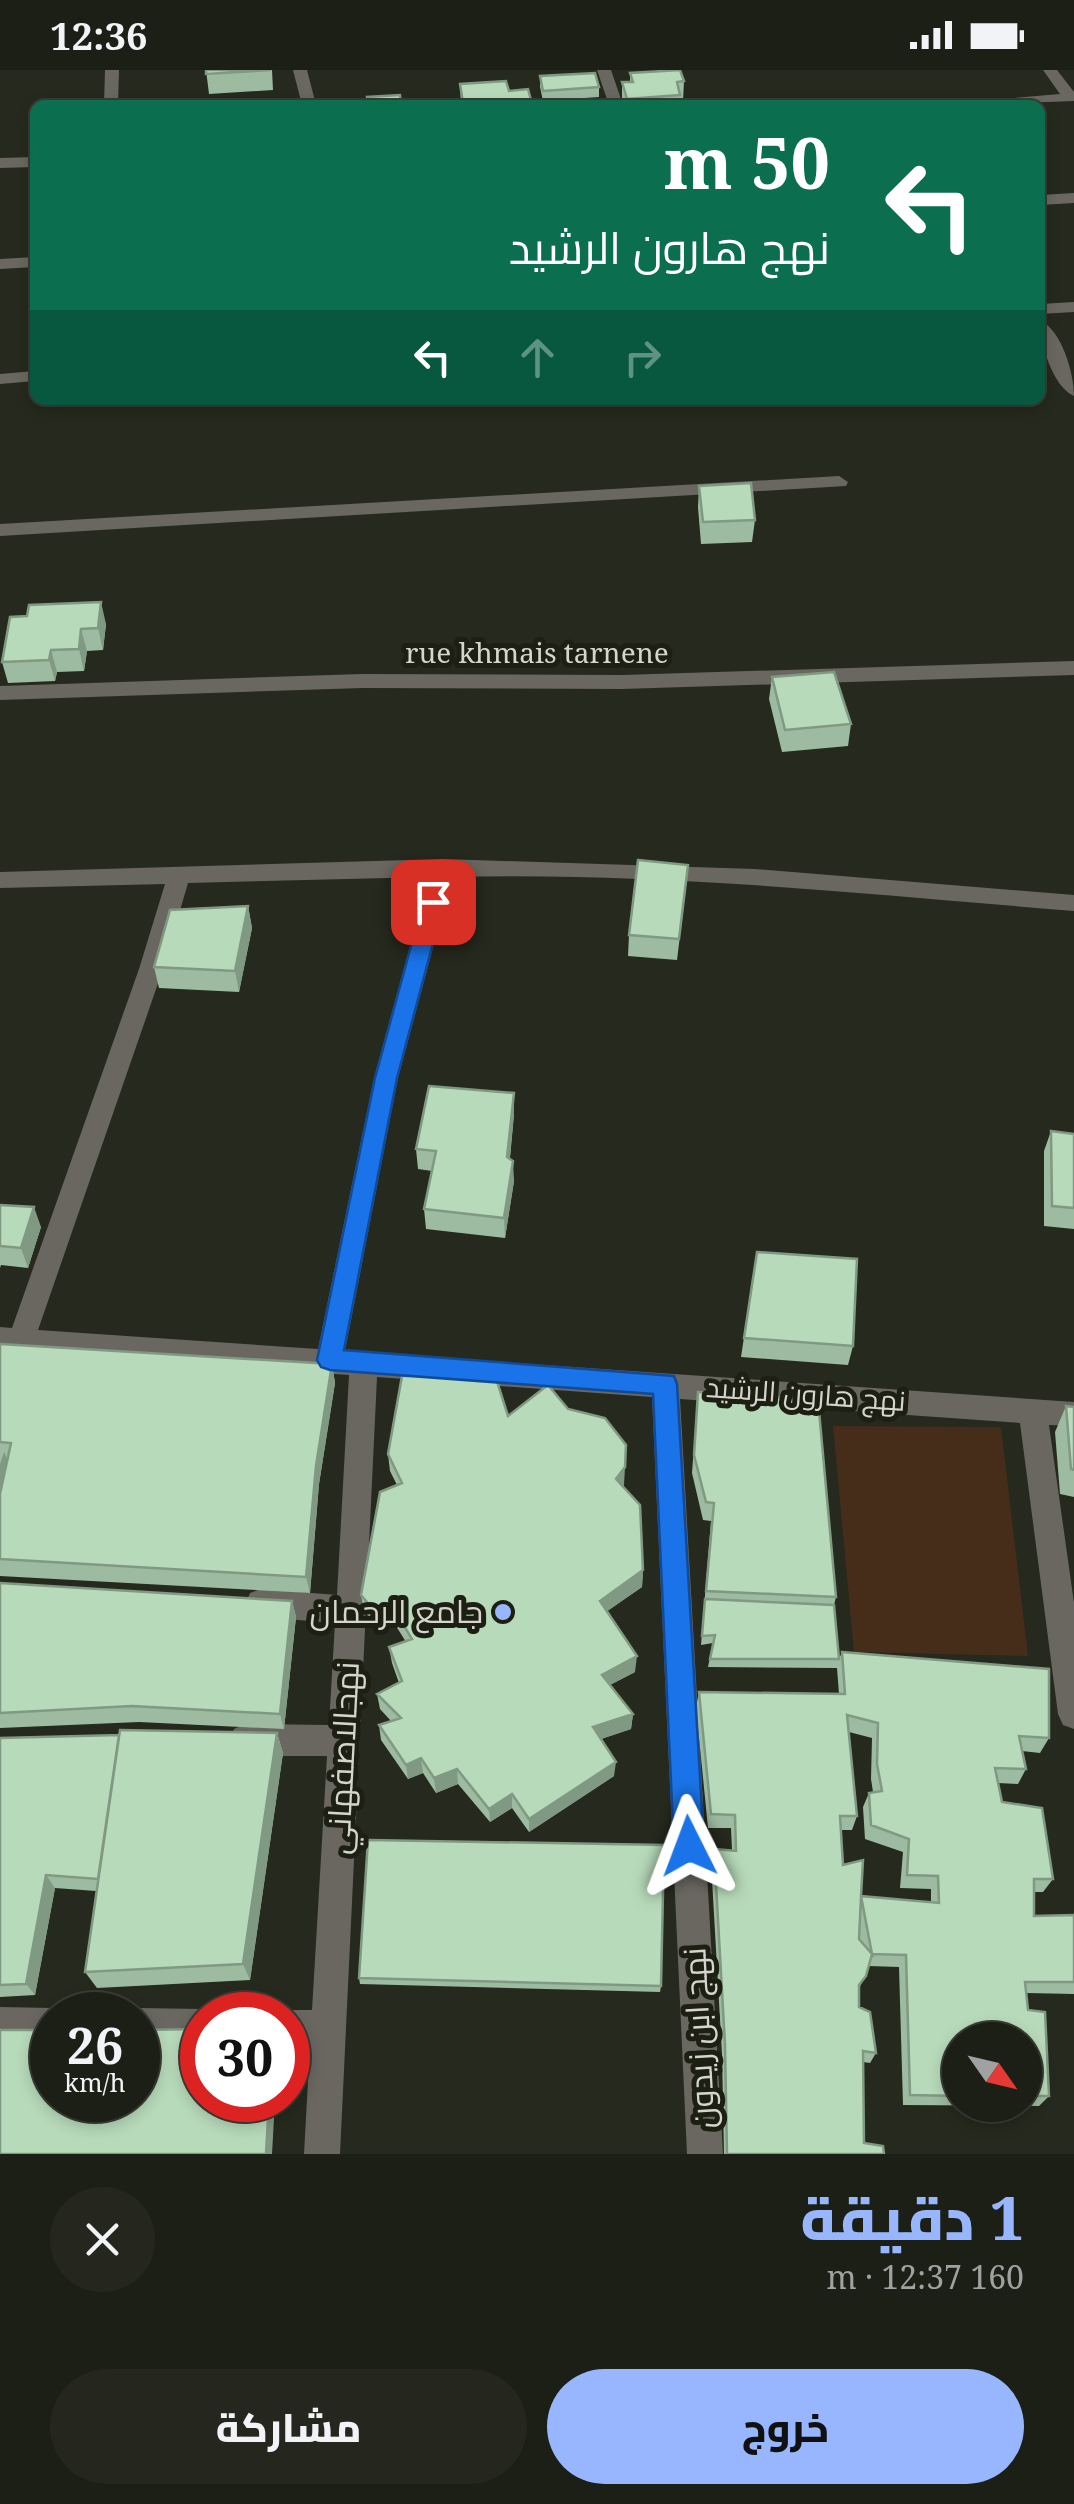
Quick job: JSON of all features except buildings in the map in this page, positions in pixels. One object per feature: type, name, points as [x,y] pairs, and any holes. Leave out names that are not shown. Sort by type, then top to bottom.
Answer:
[{"type":"street","points":[[112,70],[112,100]]},
{"type":"street","points":[[300,70],[308,100]]},
{"type":"street","points":[[604,70],[614,100]]},
{"type":"street","points":[[1050,70],[1072,97]]},
{"type":"street","points":[[1038,100],[1072,97]]},
{"type":"street","points":[[0,163],[30,162]]},
{"type":"street","points":[[1045,200],[1074,198]]},
{"type":"street","points":[[0,264],[30,262]]},
{"type":"street","points":[[1045,310],[1074,307]]},
{"type":"street","points":[[1045,332],[1068,365],[1074,391]]},
{"type":"street","points":[[0,379],[30,376]]},
{"type":"street","points":[[0,530],[839,482]]},
{"type":"street","name":"rue khmais tarnene","points":[[0,693],[362,682],[622,682],[1074,668]]},
{"type":"street","points":[[330,1360],[386,1078],[442,867]]},
{"type":"street","points":[[0,880],[442,867],[755,876],[1074,903]]},
{"type":"street","points":[[10,1340],[151,969],[178,876]]},
{"type":"street","name":"نهج هارون الرشيد","points":[[10,1340],[1074,1414]]},
{"type":"street","name":"نهجالاصفهاني","points":[[322,2154],[364,1362]]},
{"type":"street","name":"نهج ابن زيدون","points":[[665,1384],[705,2154]]},
{"type":"street","points":[[1033,1411],[1074,1714]]},
{"type":"street","points":[[234,1601],[351,1610]]},
{"type":"street","points":[[210,1740],[344,1741]]},
{"type":"street","points":[[0,2024],[30,2024]]},
{"type":"street","points":[[310,2027],[329,2027]]},
{"type":"shaded area","points":[[833,1426],[1001,1427],[1028,1656],[854,1652]]},
{"type":"place","name":"جامع الرحمان","points":[[503,1612]]},
{"type":"route","points":[[433,902],[386,1078],[330,1360],[665,1384],[689,1846]]}]
